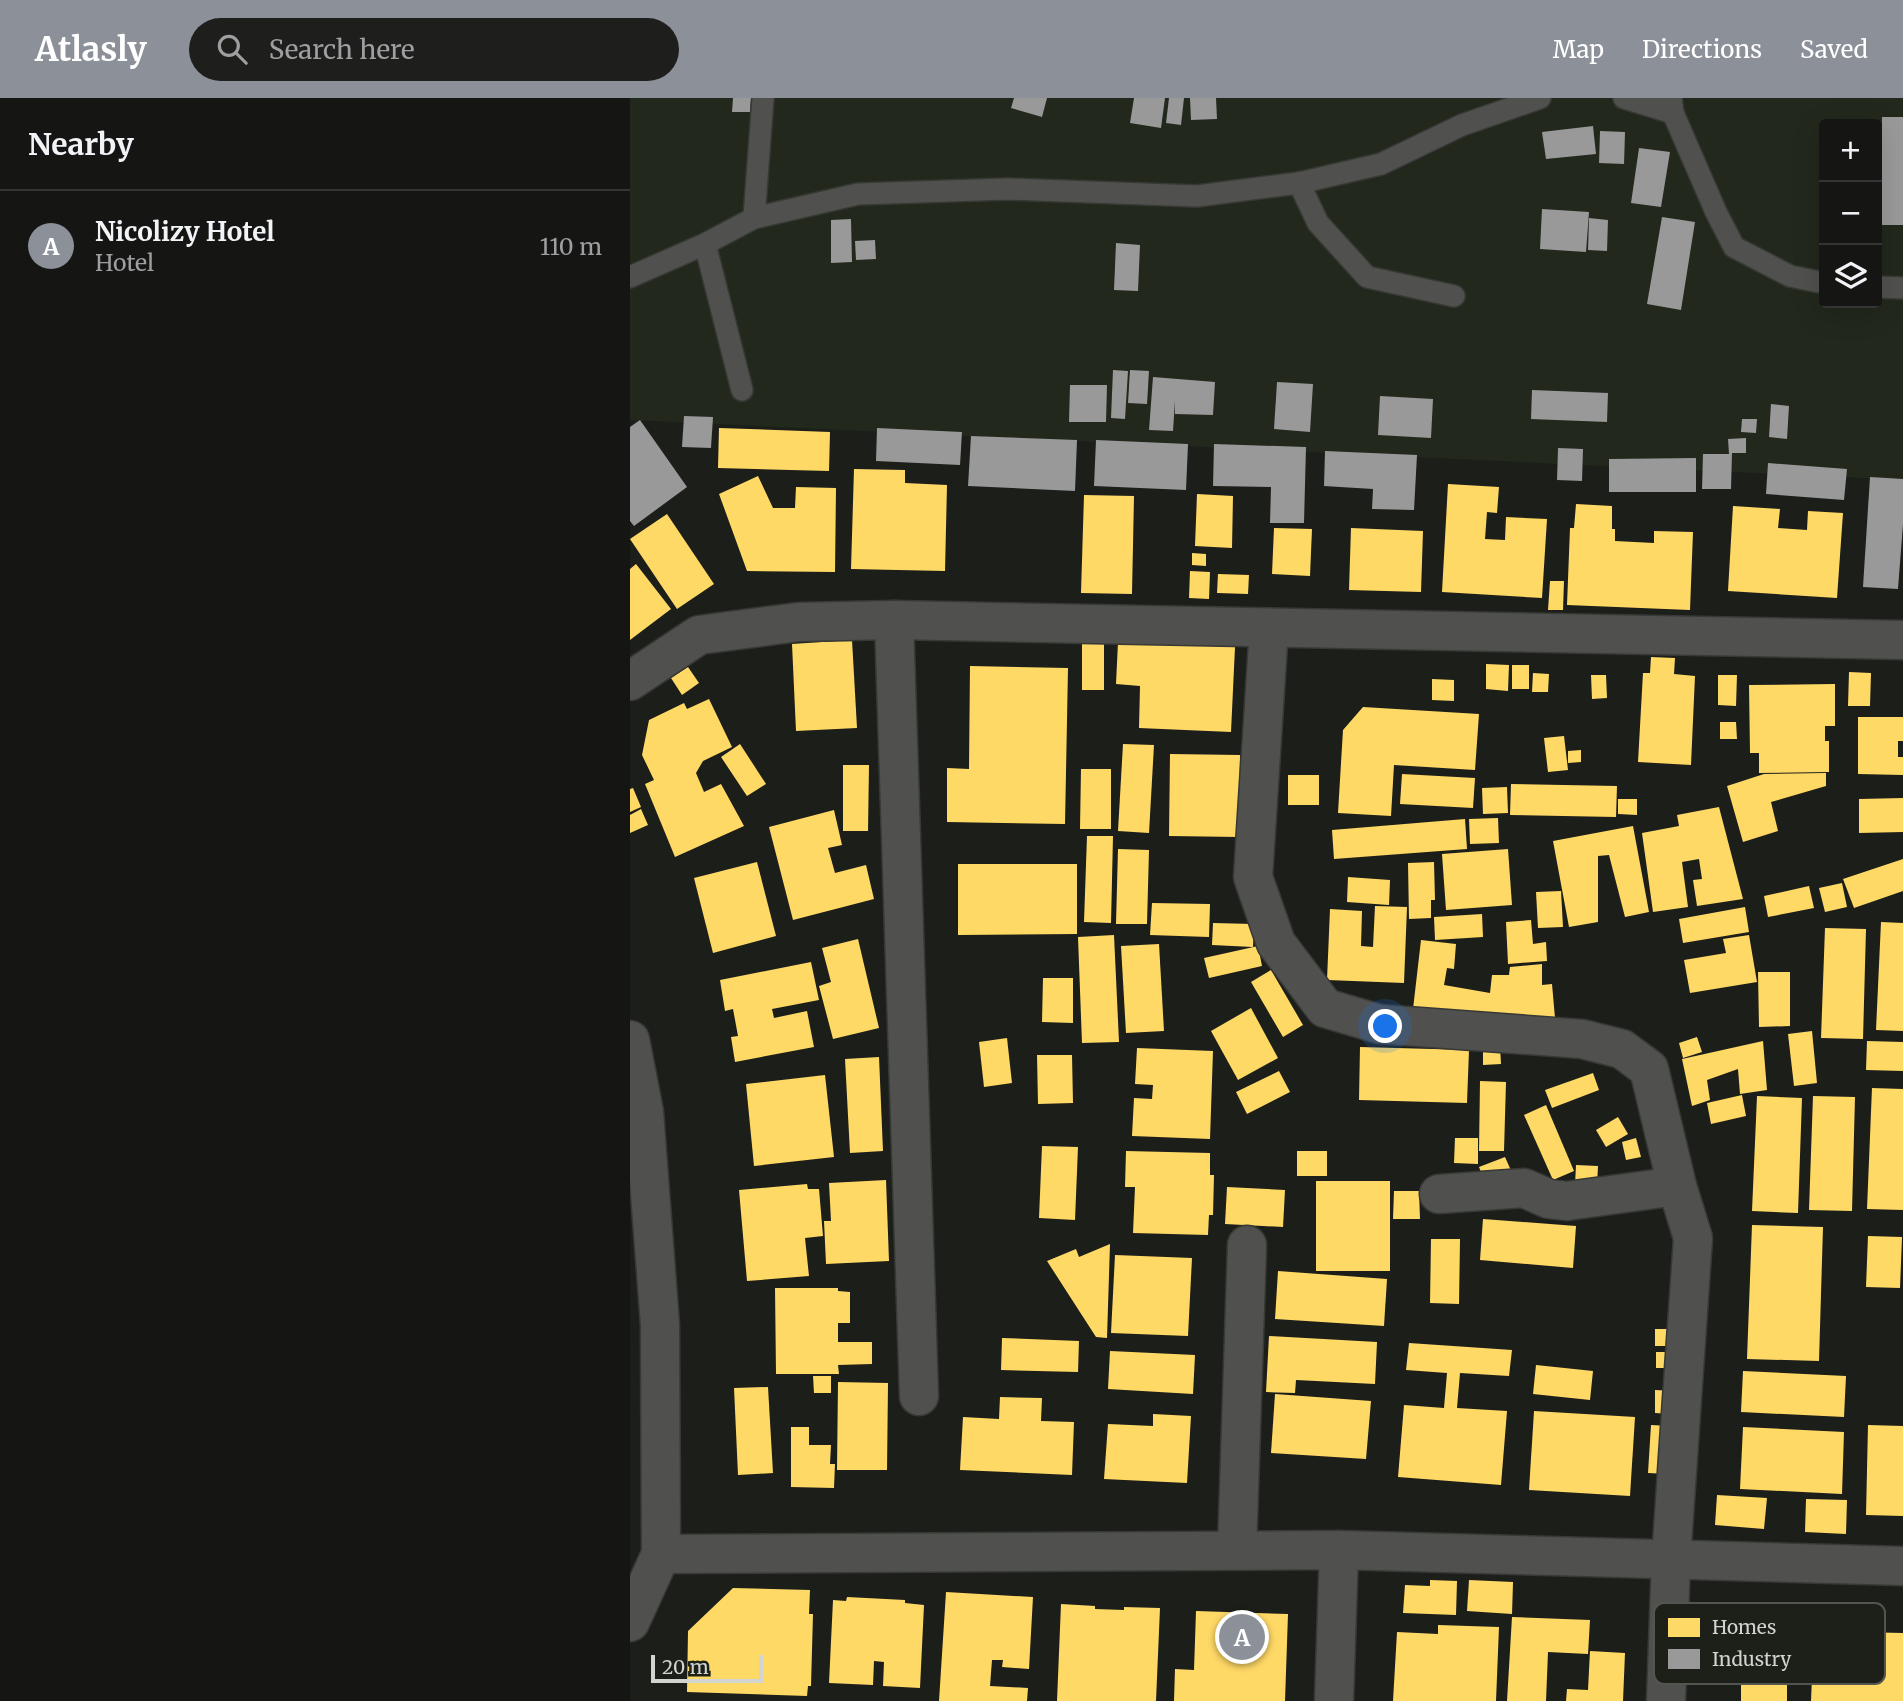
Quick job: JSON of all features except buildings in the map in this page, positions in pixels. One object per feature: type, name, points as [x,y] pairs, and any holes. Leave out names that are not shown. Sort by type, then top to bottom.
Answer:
[{"type":"street","points":[[894,620],[919,1396]]},
{"type":"street","points":[[630,681],[699,635],[798,622],[894,620],[1903,640]]},
{"type":"street","points":[[1269,628],[1253,877],[1276,943],[1325,1008],[1379,1024],[1582,1039],[1622,1049],[1649,1069],[1677,1186],[1693,1238],[1669,1603]]},
{"type":"street","points":[[630,1040],[644,1112],[660,1325],[661,1554],[630,1622]]},
{"type":"street","points":[[1439,1194],[1524,1188],[1549,1199],[1567,1200],[1677,1186]]},
{"type":"street","points":[[1237,1550],[1247,1245]]},
{"type":"street","points":[[661,1554],[1339,1550],[1903,1566]]},
{"type":"street","points":[[1334,1701],[1339,1550]]},
{"type":"lane","points":[[754,218],[763,98]]},
{"type":"lane","points":[[630,277],[705,244],[754,218],[858,194],[1007,189],[1197,195],[1299,183],[1381,164],[1462,125],[1540,98]]},
{"type":"lane","points":[[1624,98],[1672,106],[1716,212],[1734,247],[1790,276],[1819,282]]},
{"type":"lane","points":[[1299,183],[1318,223],[1367,277],[1454,296]]},
{"type":"lane","points":[[705,244],[742,390]]},
{"type":"lane","points":[[1882,287],[1903,288]]},
{"type":"shaded area","points":[[630,98],[1903,98],[1903,480],[630,420]]},
{"type":"place","name":"Nicolizy Hotel","points":[[1242,1637]]}]
